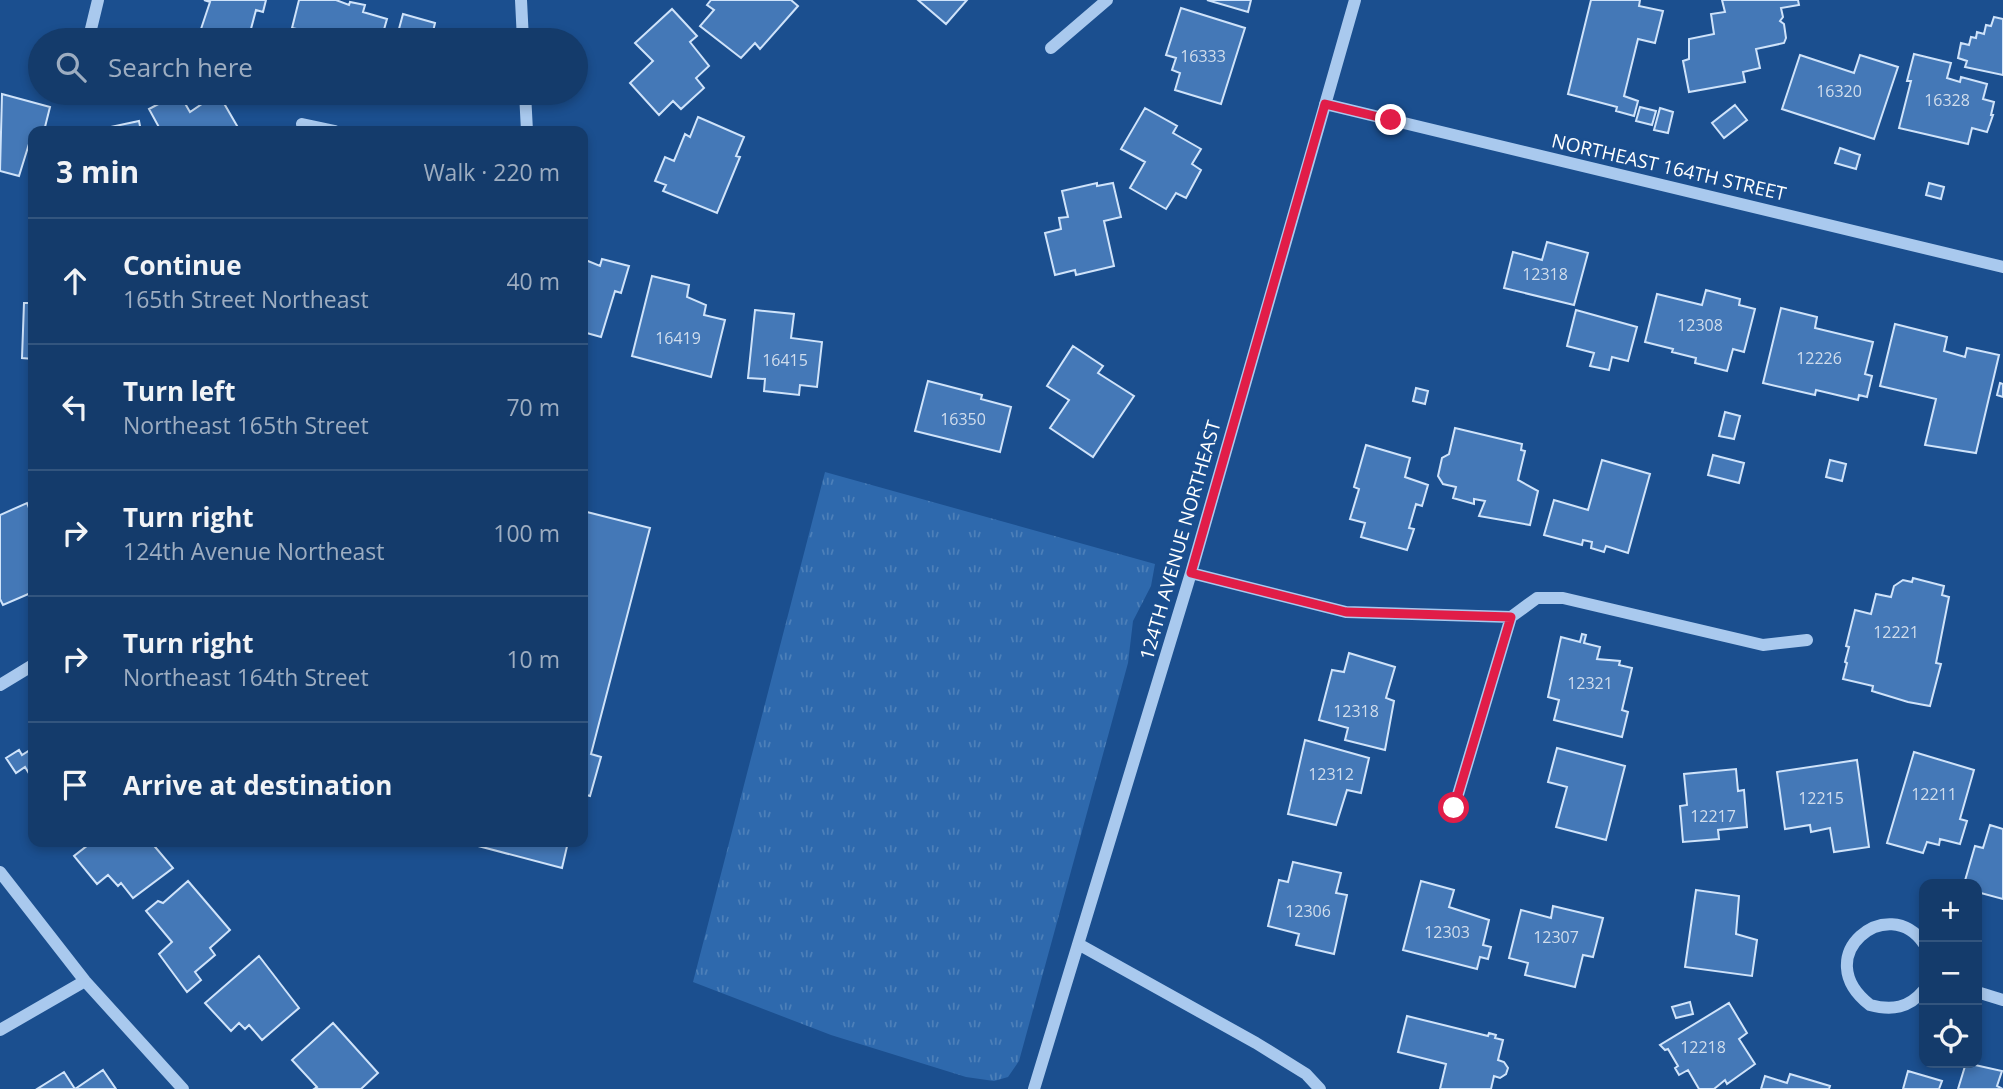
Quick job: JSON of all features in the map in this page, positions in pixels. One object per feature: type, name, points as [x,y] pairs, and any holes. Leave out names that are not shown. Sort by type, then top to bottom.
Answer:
[{"type":"street","points":[[91,28],[98,0]]},
{"type":"street","points":[[521,0],[522,28]]},
{"type":"street","points":[[1051,48],[1107,0]]},
{"type":"street","name":"124TH AVENUE NORTHEAST","points":[[1034,1089],[1191,573],[1355,0]]},
{"type":"street","name":"NORTHEAST 164TH STREET","points":[[1325,104],[2003,267]]},
{"type":"street","points":[[526,105],[527,126]]},
{"type":"street","points":[[302,124],[311,126]]},
{"type":"street","points":[[1191,573],[1346,612],[1511,617]]},
{"type":"street","points":[[1454,808],[1511,617],[1537,598],[1563,598],[1763,645],[1807,640]]},
{"type":"street","points":[[0,685],[28,668]]},
{"type":"street","points":[[0,872],[85,981],[183,1089]]},
{"type":"street","points":[[1919,995],[1913,1002],[1899,1008],[1870,1005],[1850,984],[1846,970],[1848,955],[1854,942],[1865,931],[1879,925],[1908,929],[1922,942]]},
{"type":"street","points":[[1080,945],[1256,1043],[1306,1074],[1320,1089]]},
{"type":"street","points":[[0,1030],[85,981]]},
{"type":"street","points":[[1982,994],[2003,1000]]},
{"type":"green space","points":[[825,472],[1155,564],[1151,586],[1133,621],[1128,663],[1019,1061],[1008,1077],[994,1081],[966,1077],[831,1035],[693,982]]},
{"type":"building","points":[[204,0],[266,0],[263,12],[256,10],[251,28],[201,28],[210,2]]},
{"type":"building","points":[[299,0],[336,0],[349,5],[350,2],[365,5],[363,12],[387,19],[384,28],[292,28]]},
{"type":"building","points":[[711,0],[791,0],[798,6],[760,49],[755,43],[741,58],[700,26],[714,10],[707,5]]},
{"type":"building","points":[[918,0],[967,0],[946,24]]},
{"type":"building","points":[[1207,0],[1251,0],[1248,12]]},
{"type":"building","points":[[1591,0],[1640,0],[1639,6],[1663,11],[1655,43],[1638,39],[1624,96],[1638,101],[1634,116],[1616,111],[1617,107],[1568,94]]},
{"type":"building","points":[[1722,0],[1798,0],[1799,5],[1781,8],[1783,17],[1780,21],[1784,24],[1786,38],[1784,43],[1756,49],[1760,68],[1743,72],[1745,82],[1689,92],[1683,61],[1689,59],[1689,39],[1714,34],[1711,14],[1725,12]]},
{"type":"building","points":[[1181,8],[1245,28],[1221,104],[1175,90],[1180,73],[1172,70],[1176,58],[1166,55]]},
{"type":"building","points":[[672,9],[697,36],[690,42],[709,66],[696,78],[704,88],[681,109],[673,101],[659,115],[630,83],[653,61],[635,43]]},
{"type":"building","points":[[403,14],[435,23],[434,28],[399,28]]},
{"type":"building","points":[[1994,17],[2003,19],[2003,75],[1965,67],[1967,61],[1958,58],[1961,43],[1969,45],[1971,37],[1976,38],[1977,32],[1984,34],[1986,25],[1991,26]]},
{"type":"building","points":[[1914,54],[1951,63],[1947,78],[1960,82],[1961,77],[1987,84],[1983,99],[1994,102],[1987,132],[1972,128],[1968,144],[1899,128],[1911,81],[1907,81]]},
{"type":"building","points":[[1800,55],[1854,73],[1860,55],[1898,67],[1874,139],[1782,109]]},
{"type":"building","points":[[2,94],[28,101],[28,105],[50,107],[45,126],[28,126],[28,147],[19,176],[0,171]]},
{"type":"building","points":[[156,105],[186,105],[190,112],[200,105],[225,105],[237,126],[158,126],[149,109]]},
{"type":"building","points":[[1735,105],[1747,120],[1724,138],[1712,123]]},
{"type":"building","points":[[1640,107],[1656,111],[1652,125],[1636,121]]},
{"type":"building","points":[[1145,108],[1177,126],[1173,133],[1201,149],[1192,164],[1201,170],[1186,198],[1176,193],[1166,209],[1130,188],[1145,162],[1121,149]]},
{"type":"building","points":[[1660,108],[1673,112],[1668,133],[1654,130]]},
{"type":"building","points":[[698,117],[744,137],[736,156],[740,157],[717,213],[663,191],[666,185],[655,181],[665,157],[674,161],[685,134],[690,137]]},
{"type":"building","points":[[139,121],[140,126],[115,126]]},
{"type":"building","points":[[1840,148],[1860,155],[1856,169],[1835,163]]},
{"type":"building","points":[[1097,183],[1097,186],[1113,183],[1121,217],[1104,221],[1114,266],[1076,275],[1075,270],[1055,275],[1045,233],[1061,229],[1059,218],[1068,217],[1062,191]]},
{"type":"building","points":[[1929,183],[1944,187],[1941,199],[1926,195]]},
{"type":"building","points":[[1547,242],[1588,253],[1574,305],[1504,288],[1513,252],[1542,260]]},
{"type":"building","points":[[602,259],[629,266],[621,293],[615,291],[601,337],[588,333],[588,261],[600,266]]},
{"type":"building","points":[[652,276],[689,285],[687,297],[706,305],[704,315],[725,320],[711,377],[632,356]]},
{"type":"building","points":[[1706,290],[1740,299],[1739,305],[1755,309],[1744,352],[1733,349],[1727,371],[1695,363],[1696,358],[1645,342],[1657,294],[1702,305]]},
{"type":"building","points":[[24,303],[28,303],[28,359],[22,358]]},
{"type":"building","points":[[1781,308],[1817,317],[1815,328],[1873,342],[1865,374],[1872,376],[1867,397],[1859,395],[1858,400],[1816,390],[1815,395],[1763,383]]},
{"type":"building","points":[[755,310],[794,314],[791,338],[822,342],[817,387],[800,385],[799,395],[764,391],[765,379],[748,378]]},
{"type":"building","points":[[1576,310],[1637,327],[1628,361],[1612,357],[1609,370],[1590,366],[1594,353],[1567,346]]},
{"type":"building","points":[[1895,324],[1947,337],[1944,351],[1965,357],[1967,348],[1999,355],[1976,453],[1925,445],[1936,399],[1880,386]]},
{"type":"building","points":[[1073,346],[1103,366],[1098,373],[1134,396],[1093,457],[1050,428],[1069,400],[1047,386]]},
{"type":"building","points":[[928,381],[982,395],[981,399],[1011,407],[1000,452],[915,431]]},
{"type":"building","points":[[2000,383],[2003,384],[2003,397],[1997,395]]},
{"type":"building","points":[[1416,388],[1428,391],[1425,404],[1413,401]]},
{"type":"building","points":[[1725,412],[1740,416],[1734,439],[1719,436]]},
{"type":"building","points":[[1455,428],[1522,444],[1521,450],[1525,451],[1518,480],[1538,491],[1530,525],[1479,516],[1485,501],[1474,499],[1474,504],[1453,498],[1456,487],[1443,484],[1438,476],[1442,458],[1449,454]]},
{"type":"building","points":[[1366,445],[1410,458],[1405,477],[1428,485],[1422,506],[1416,504],[1409,528],[1414,529],[1407,550],[1361,537],[1365,523],[1350,519],[1359,489],[1354,487]]},
{"type":"building","points":[[1713,455],[1744,463],[1739,483],[1708,475]]},
{"type":"building","points":[[1602,460],[1650,474],[1628,553],[1606,546],[1604,552],[1591,548],[1592,542],[1583,540],[1582,545],[1544,535],[1554,500],[1588,510]]},
{"type":"building","points":[[1830,460],[1846,464],[1842,481],[1826,477]]},
{"type":"building","points":[[27,503],[28,506],[28,594],[3,605],[0,599],[0,515]]},
{"type":"building","points":[[588,512],[650,528],[591,754],[601,757],[590,796]]},
{"type":"building","points":[[1913,578],[1944,586],[1942,595],[1949,597],[1936,663],[1941,664],[1930,706],[1872,691],[1873,686],[1843,679],[1849,647],[1846,646],[1855,610],[1871,614],[1876,594],[1891,597],[1894,586],[1903,580],[1912,582]]},
{"type":"building","points":[[1582,634],[1586,635],[1584,643],[1600,647],[1597,659],[1620,661],[1619,665],[1632,668],[1622,710],[1628,712],[1622,737],[1554,720],[1559,700],[1548,697],[1561,637],[1580,642]]},
{"type":"building","points":[[1349,653],[1395,667],[1386,698],[1394,701],[1385,750],[1345,740],[1348,728],[1319,720],[1332,670],[1344,672]]},
{"type":"building","points":[[1305,740],[1369,758],[1361,793],[1347,790],[1336,825],[1288,814]]},
{"type":"building","points":[[1557,748],[1625,766],[1606,840],[1556,827],[1567,787],[1548,782]]},
{"type":"building","points":[[19,750],[22,755],[28,751],[28,772],[25,767],[16,773],[6,758]]},
{"type":"building","points":[[1914,752],[1974,770],[1960,819],[1967,821],[1960,844],[1940,839],[1939,845],[1927,842],[1923,853],[1887,843]]},
{"type":"building","points":[[1857,760],[1869,847],[1834,852],[1830,828],[1811,832],[1810,825],[1785,829],[1777,772]]},
{"type":"building","points":[[1736,769],[1738,791],[1744,790],[1747,827],[1718,830],[1719,839],[1683,842],[1680,806],[1687,805],[1684,774]]},
{"type":"building","points":[[1990,825],[2003,829],[2003,899],[1982,893],[1982,879],[1965,879],[1975,846],[1983,848]]},
{"type":"building","points":[[86,847],[155,847],[173,868],[133,898],[121,883],[118,886],[108,875],[97,884],[74,856]]},
{"type":"building","points":[[482,847],[567,847],[562,868]]},
{"type":"building","points":[[1293,862],[1341,873],[1336,893],[1347,895],[1334,954],[1296,945],[1299,934],[1268,926],[1279,880],[1288,882]]},
{"type":"building","points":[[188,881],[230,930],[210,948],[215,955],[195,972],[201,980],[187,992],[159,954],[172,942],[146,911],[158,901],[163,903]]},
{"type":"building","points":[[1421,881],[1454,890],[1449,907],[1489,920],[1483,945],[1491,947],[1488,959],[1480,957],[1477,969],[1403,950]]},
{"type":"building","points":[[1696,890],[1739,896],[1736,934],[1757,940],[1752,976],[1685,967]]},
{"type":"building","points":[[1553,906],[1603,918],[1593,957],[1583,955],[1575,987],[1525,975],[1528,963],[1509,958],[1521,910],[1551,918]]},
{"type":"building","points":[[259,956],[299,1008],[262,1040],[249,1025],[245,1029],[239,1023],[231,1031],[205,1003]]},
{"type":"building","points":[[1690,1002],[1693,1014],[1676,1018],[1672,1007]]},
{"type":"building","points":[[1729,1003],[1747,1033],[1739,1039],[1755,1064],[1727,1084],[1725,1080],[1714,1089],[1699,1089],[1688,1070],[1679,1075],[1675,1068],[1678,1066],[1668,1049],[1665,1050],[1660,1045]]},
{"type":"building","points":[[1407,1016],[1488,1036],[1489,1033],[1496,1035],[1495,1038],[1503,1040],[1498,1060],[1504,1062],[1508,1068],[1506,1074],[1500,1078],[1494,1076],[1491,1089],[1440,1089],[1446,1064],[1398,1052]]},
{"type":"building","points":[[333,1023],[378,1073],[361,1089],[314,1089],[317,1087],[292,1060]]},
{"type":"building","points":[[1982,1067],[2002,1071],[1997,1086],[2003,1089],[1958,1089],[1964,1068]]},
{"type":"building","points":[[103,1070],[116,1089],[75,1089]]},
{"type":"building","points":[[1908,1071],[1942,1081],[1939,1089],[1903,1089]]},
{"type":"building","points":[[64,1072],[75,1089],[37,1089]]},
{"type":"building","points":[[1790,1074],[1830,1086],[1829,1089],[1761,1089],[1765,1076],[1787,1083]]},
{"type":"route","points":[[1391,120],[1325,104],[1191,573],[1346,612],[1511,617],[1454,808]]}]
